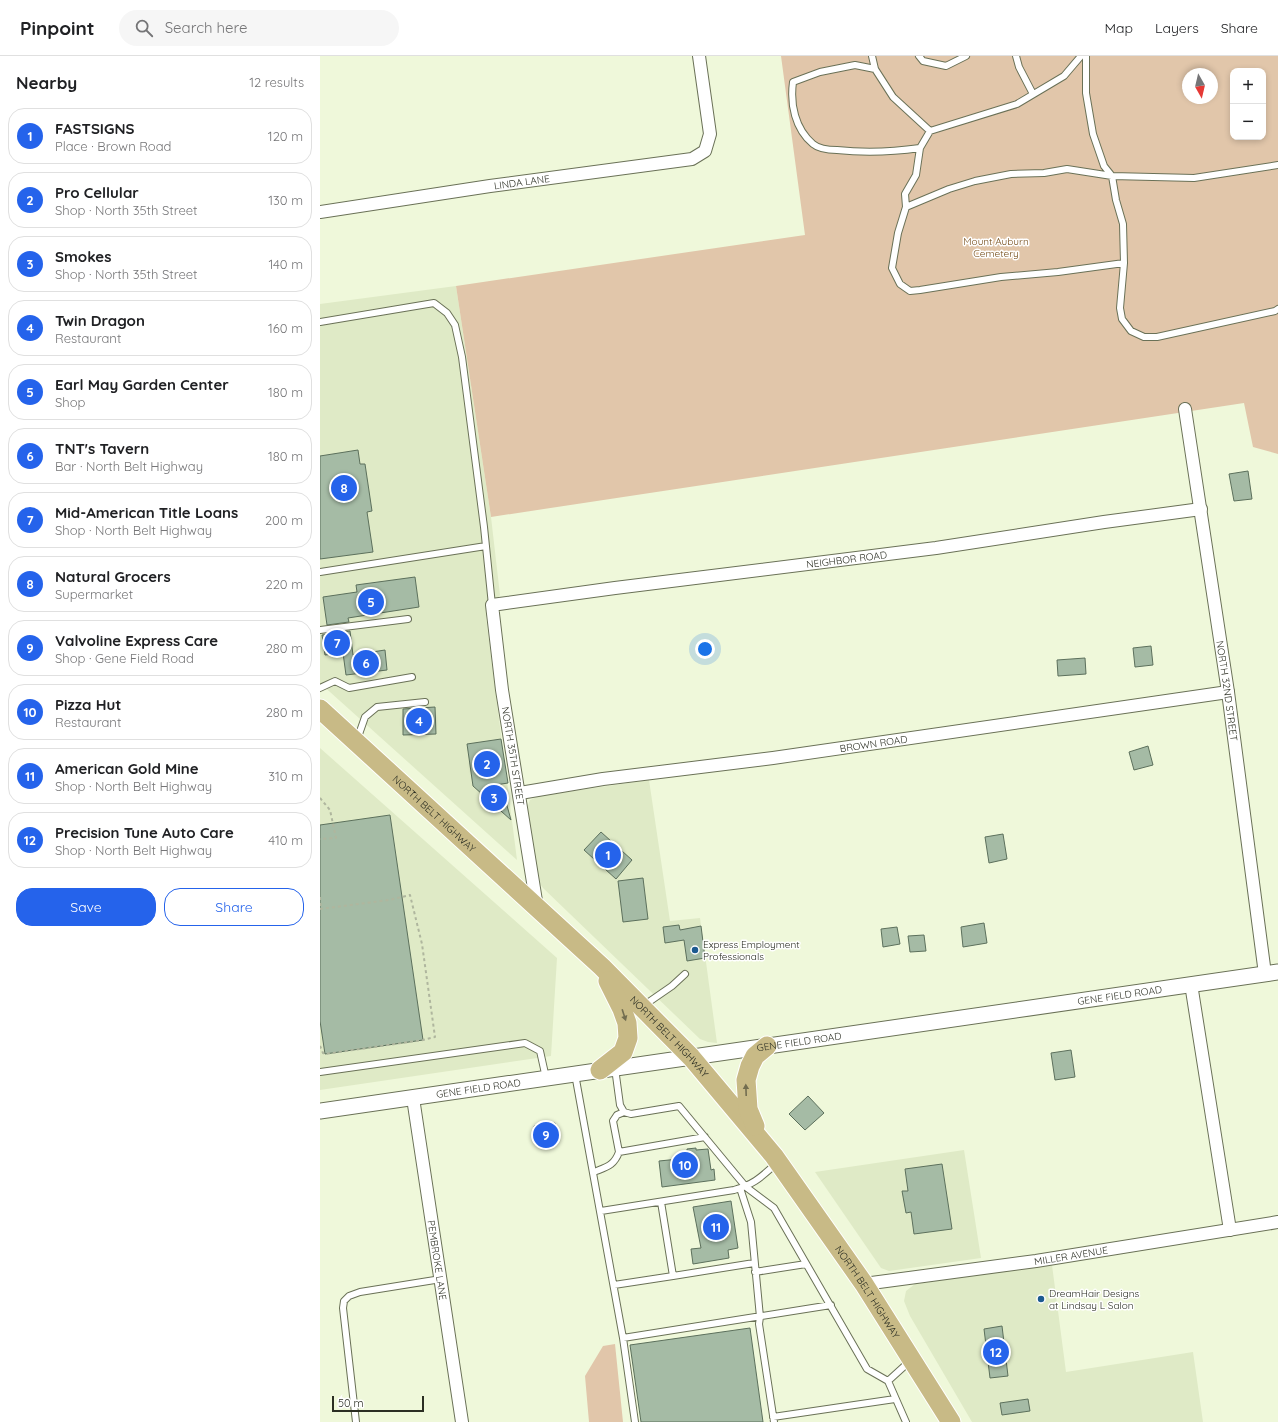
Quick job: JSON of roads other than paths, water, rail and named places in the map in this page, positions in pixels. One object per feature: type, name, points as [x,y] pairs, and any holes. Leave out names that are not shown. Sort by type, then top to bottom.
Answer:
[{"type":"main road","name":"NORTH BELT HIGHWAY","points":[[320,710],[357,742],[602,967],[691,1057],[779,1162],[864,1284],[951,1422]]},
{"type":"main road","points":[[602,967],[614,995],[622,1009],[627,1023],[628,1038],[624,1052],[607,1069]]},
{"type":"main road","points":[[761,1140],[748,1109],[746,1080],[755,1056],[767,1046]]},
{"type":"street","name":"LINDA LANE","points":[[320,212],[490,186],[692,158],[705,151],[710,134],[699,56]]},
{"type":"street","name":"NORTH 32ND STREET","points":[[1185,409],[1272,973]]},
{"type":"street","name":"NEIGHBOR ROAD","points":[[492,605],[936,548],[1104,522],[1201,509]]},
{"type":"street","name":"NORTH 35TH STREET","points":[[492,605],[502,690],[520,793],[537,907]]},
{"type":"street","name":"BROWN ROAD","points":[[520,793],[603,779],[773,758],[1228,692]]},
{"type":"street","name":"GENE FIELD ROAD","points":[[320,1111],[1272,973]]},
{"type":"street","points":[[1191,984],[1230,1230]]},
{"type":"street","name":"PEMBROKE LANE","points":[[412,1098],[462,1422]]},
{"type":"street","name":"MILLER AVENUE","points":[[864,1284],[1036,1261],[1278,1222]]},
{"type":"lane","points":[[872,56],[875,69],[893,97],[930,132]]},
{"type":"lane","points":[[919,56],[923,61],[946,66],[966,56]]},
{"type":"lane","points":[[1016,56],[1019,67],[1033,94]]},
{"type":"lane","points":[[1081,56],[1064,76],[1017,104],[930,132],[920,148],[916,175],[906,194],[906,207],[898,233],[892,268],[900,284],[910,290],[920,290],[1002,277],[1058,272],[1124,263]]},
{"type":"lane","points":[[1086,56],[1086,93],[1094,134],[1104,166],[1112,176],[1116,200],[1123,224],[1124,263],[1120,308],[1122,319],[1131,331],[1144,337],[1158,337],[1275,312],[1278,309]]},
{"type":"lane","points":[[875,69],[855,65],[820,72],[793,82],[792,104],[799,126],[814,145],[828,150],[858,153],[920,148]]},
{"type":"lane","points":[[906,207],[975,181],[1011,174],[1044,173],[1067,169],[1112,176],[1194,178],[1278,165]]},
{"type":"lane","points":[[320,322],[434,303],[447,313],[455,325],[462,357],[492,605]]},
{"type":"lane","points":[[320,572],[486,546]]},
{"type":"lane","points":[[320,630],[408,619]]},
{"type":"lane","points":[[320,688],[335,681],[349,688],[412,677]]},
{"type":"lane","points":[[357,742],[365,718],[377,707],[425,702]]},
{"type":"lane","points":[[642,1007],[672,986],[685,974]]},
{"type":"lane","points":[[320,1072],[525,1043],[540,1052],[546,1078]]},
{"type":"lane","points":[[607,1069],[624,1112]]},
{"type":"lane","points":[[575,1074],[614,1285],[635,1422]]},
{"type":"lane","points":[[594,1172],[616,1161],[618,1152],[613,1121],[617,1115],[624,1112],[631,1114],[679,1106],[744,1188],[774,1208],[867,1369],[888,1381],[906,1422]]},
{"type":"lane","points":[[618,1152],[704,1137]]},
{"type":"lane","points":[[601,1211],[744,1188],[754,1183],[779,1162]]},
{"type":"lane","points":[[744,1188],[751,1222],[760,1317],[759,1324],[774,1420],[895,1399]]},
{"type":"lane","points":[[661,1202],[673,1276]]},
{"type":"lane","points":[[614,1285],[754,1263]]},
{"type":"lane","points":[[755,1272],[806,1264]]},
{"type":"lane","points":[[356,1422],[344,1301],[349,1296],[360,1292],[440,1279]]},
{"type":"lane","points":[[623,1338],[830,1305]]},
{"type":"lane","points":[[888,1381],[912,1360]]},
{"type":"place","name":"Natural Grocers","points":[[344,488]]},
{"type":"place","name":"Earl May Garden Center","points":[[371,602]]},
{"type":"place","name":"Mid-American Title Loans","points":[[337,643]]},
{"type":"place","name":"TNT's Tavern","points":[[366,663]]},
{"type":"place","name":"Twin Dragon","points":[[419,721]]},
{"type":"place","name":"Pro Cellular","points":[[487,764]]},
{"type":"place","name":"Smokes","points":[[494,798]]},
{"type":"place","name":"FASTSIGNS","points":[[608,855]]},
{"type":"place","name":"Express Employment Professionals","points":[[695,950]]},
{"type":"place","name":"Valvoline Express Care","points":[[546,1135]]},
{"type":"place","name":"Pizza Hut","points":[[685,1165]]},
{"type":"place","name":"American Gold Mine","points":[[716,1227]]},
{"type":"place","name":"DreamHair Designs at Lindsay L Salon","points":[[1041,1299]]},
{"type":"place","name":"Precision Tune Auto Care","points":[[996,1352]]},
{"type":"park label","name":"Mount Auburn Cemetery","points":[[996,246]]}]
